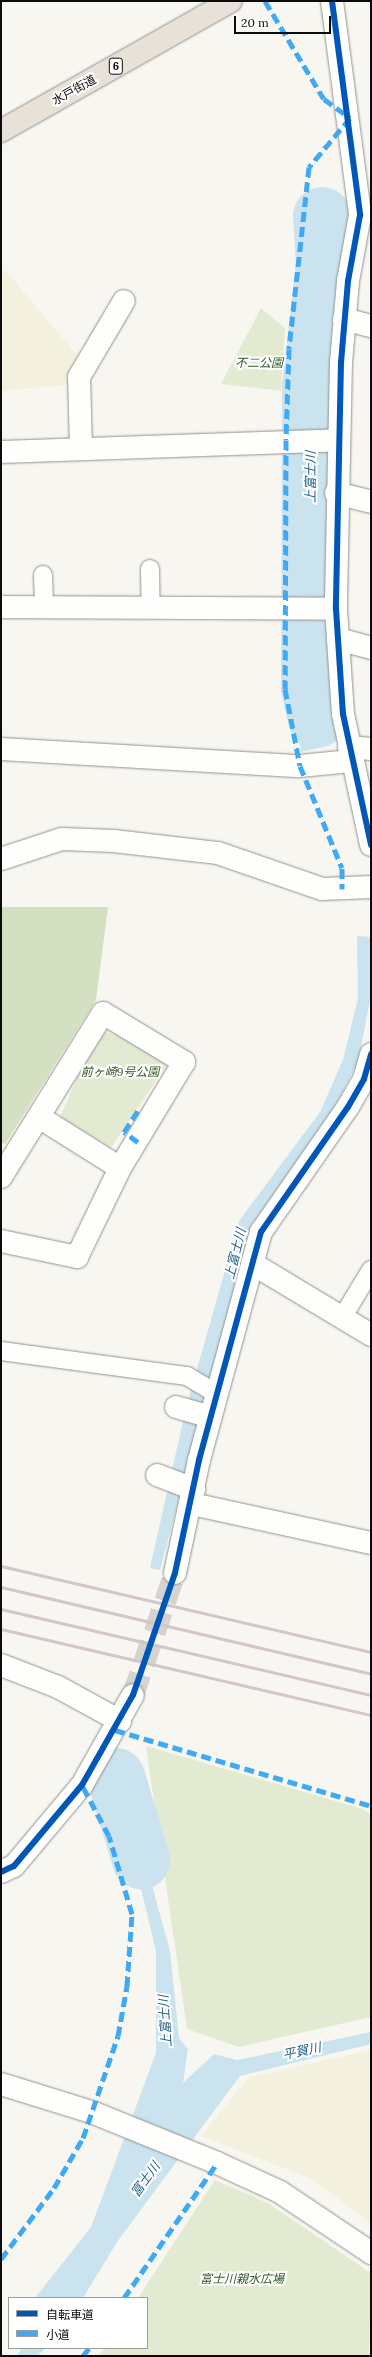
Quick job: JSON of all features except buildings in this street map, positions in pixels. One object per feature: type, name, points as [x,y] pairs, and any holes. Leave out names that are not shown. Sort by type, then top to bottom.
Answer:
[{"type":"highway","name":"水戸街道","points":[[1,131],[231,1]]},
{"type":"street","points":[[332,1],[360,215],[344,319],[337,440],[336,609],[343,714],[350,754],[370,835]]},
{"type":"street","points":[[82,448],[79,377],[124,301]]},
{"type":"street","points":[[344,319],[371,326]]},
{"type":"street","points":[[1,452],[286,440],[337,440]]},
{"type":"street","points":[[336,494],[371,502]]},
{"type":"street","points":[[1,607],[336,609]]},
{"type":"street","points":[[338,639],[371,648]]},
{"type":"street","points":[[1,749],[300,766],[371,749]]},
{"type":"street","points":[[1,858],[62,839],[114,841],[218,853],[322,889],[342,890],[371,887]]},
{"type":"street","points":[[1,1177],[103,1013],[184,1062],[120,1168],[77,1257],[35,1244],[1,1241]]},
{"type":"street","points":[[175,1573],[210,1416],[261,1232],[275,1208],[368,1081],[371,1054]]},
{"type":"street","points":[[39,1117],[120,1168]]},
{"type":"street","points":[[253,1264],[371,1335]]},
{"type":"street","points":[[176,1407],[210,1416]]},
{"type":"street","points":[[158,1475],[192,1493],[371,1544]]},
{"type":"street","points":[[1,1665],[58,1687],[120,1721]]},
{"type":"street","points":[[1,1872],[14,1866],[82,1785],[120,1721],[133,1695]]},
{"type":"street","points":[[1,2084],[94,2113],[218,2163],[280,2192],[371,2253]]},
{"type":"lane","points":[[150,570],[151,608]]},
{"type":"lane","points":[[43,575],[44,607]]},
{"type":"lane","points":[[342,1318],[371,1270]]},
{"type":"lane","points":[[1,1351],[187,1376],[217,1394]]},
{"type":"shaded area","points":[[5,270],[77,355],[70,384],[1,391],[1,273]]},
{"type":"shaded area","points":[[371,2050],[371,2223],[310,2178],[201,2136],[249,2077]]},
{"type":"green space","name":"不二公園","points":[[261,308],[285,328],[281,391],[221,384]]},
{"type":"green space","points":[[1,907],[108,907],[96,1000],[5,1144],[1,1142]]},
{"type":"green space","name":"前ヶ崎9号公園","points":[[105,1032],[141,1042],[167,1064],[111,1148],[60,1117],[82,1067]]},
{"type":"green space","points":[[146,1746],[363,1809],[371,1815],[371,2017],[239,2047],[187,2029]]},
{"type":"green space","name":"富士川親水広場","points":[[215,2180],[268,2203],[371,2273],[369,2356],[99,2356],[103,2349],[148,2349],[148,2297],[139,2297]]},
{"type":"water","points":[[310,224],[337,228],[322,426],[298,424],[298,349]]},
{"type":"water","points":[[294,466],[320,467],[319,600],[292,601]]},
{"type":"water","points":[[322,639],[331,745],[301,752],[290,694],[293,640]]},
{"type":"water","points":[[357,936],[371,937],[371,995],[358,1062],[326,1124],[251,1225],[160,1570],[150,1568],[186,1408],[239,1221],[320,1112],[343,1060],[358,998]]},
{"type":"water","points":[[123,1780],[170,1951],[179,2038],[188,2049],[183,2083],[214,2054],[237,2060],[371,2032],[371,2044],[240,2076],[117,2242],[84,2297],[36,2297],[91,2227],[156,2053],[156,1951],[132,1851],[109,1792]]},
{"type":"water","points":[[21,2349],[45,2349],[37,2356],[17,2356]]},
{"type":"waterway","name":"上富士川","points":[[317,719],[310,688],[311,387],[325,264],[322,216]]},
{"type":"waterway","name":"上富士川","points":[[116,1777],[141,1860]]},
{"type":"tunnel","points":[[133,1695],[175,1573]]},
{"type":"railway","points":[[1,1566],[371,1652]]},
{"type":"railway","points":[[1,1587],[371,1674]]},
{"type":"railway","points":[[1,1609],[371,1695]]},
{"type":"railway","points":[[1,1629],[371,1715]]},
{"type":"marked path","points":[[265,1],[324,99],[350,118],[309,167],[289,349],[286,440],[285,689],[300,766],[342,868],[342,889]]},
{"type":"marked path","points":[[138,1142],[124,1132],[139,1109]]},
{"type":"marked path","points":[[115,1730],[371,1806]]},
{"type":"marked path","points":[[1,2259],[54,2188],[83,2138],[118,2036],[127,1986],[132,1914],[109,1836],[82,1785]]},
{"type":"marked path","points":[[125,2297],[217,2163]]},
{"type":"marked path","points":[[83,2356],[88,2349]]},
{"type":"cycle path","points":[[332,1],[360,215],[348,281],[341,362],[336,609],[343,714],[371,845]]},
{"type":"cycle path","points":[[1,1872],[14,1866],[82,1785],[133,1695],[175,1573],[199,1460],[261,1232],[348,1107],[364,1079],[371,1054]]},
{"type":"water label","name":"平賀川","points":[[302,2052]]},
{"type":"water label","name":"富士川","points":[[146,2180]]}]
